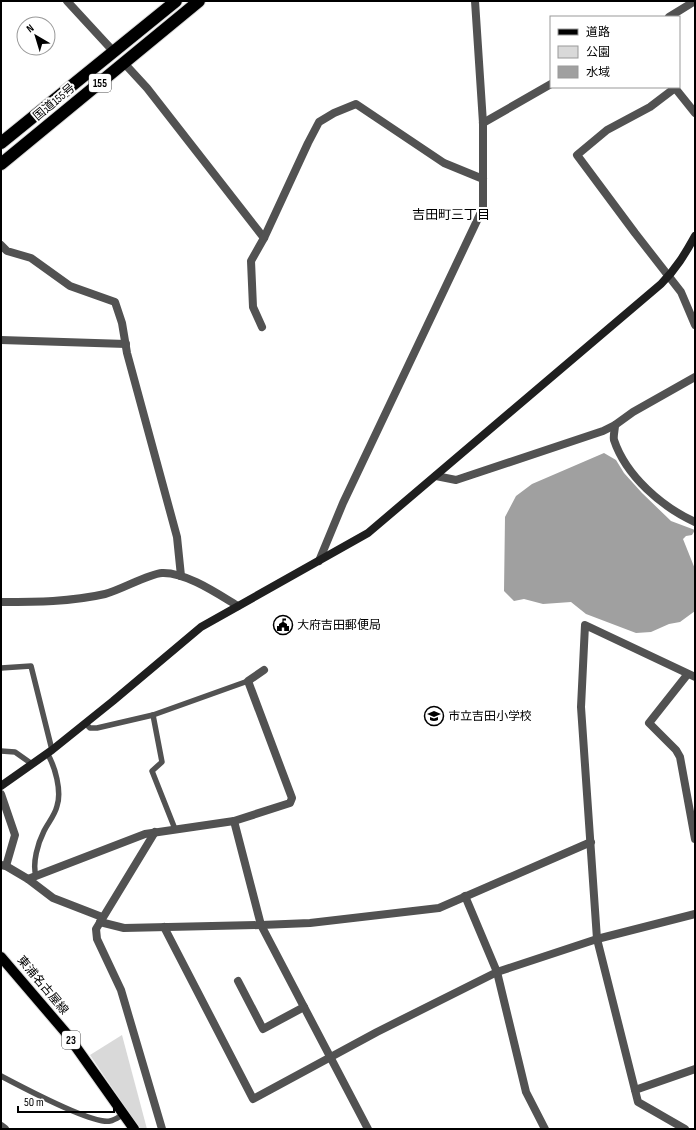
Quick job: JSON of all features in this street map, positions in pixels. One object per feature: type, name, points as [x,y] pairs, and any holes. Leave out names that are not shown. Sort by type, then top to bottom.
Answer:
[{"type":"highway","name":"国道155号","points":[[1,143],[176,1]]},
{"type":"highway","name":"国道155号","points":[[1,164],[199,1]]},
{"type":"main road","name":"東浦名古屋線","points":[[1,957],[66,1033],[134,1129]]},
{"type":"street","points":[[67,1],[114,52]]},
{"type":"street","points":[[319,561],[343,503],[483,208],[483,123],[475,1]]},
{"type":"street","points":[[671,16],[695,1]]},
{"type":"street","points":[[124,62],[147,88],[264,238]]},
{"type":"street","points":[[483,123],[550,85]]},
{"type":"street","points":[[695,113],[675,88],[650,107],[608,130],[577,155],[681,292],[695,325]]},
{"type":"street","points":[[262,327],[253,307],[251,261],[264,238],[319,122],[334,113],[356,104],[444,163],[483,179]]},
{"type":"street","points":[[1,786],[85,723],[201,627],[368,533],[668,276],[682,260],[695,236]]},
{"type":"street","points":[[1,245],[7,251],[31,258],[70,286],[115,302],[122,322],[126,344],[177,537],[181,576]]},
{"type":"street","points":[[1,340],[126,344]]},
{"type":"street","points":[[436,476],[456,480],[603,431],[695,377]]},
{"type":"street","points":[[615,425],[614,439],[625,462],[635,475],[671,510],[695,522]]},
{"type":"street","points":[[1,602],[63,601],[106,594],[162,573],[181,576],[215,592],[238,606]]},
{"type":"street","points":[[685,1129],[638,1102],[597,939],[581,707],[585,625],[686,675],[695,677]]},
{"type":"street","points":[[32,878],[145,834],[234,820],[290,803],[292,798],[248,682],[264,670]]},
{"type":"street","points":[[686,675],[649,723],[676,750],[680,757],[694,835]]},
{"type":"street","points":[[1,794],[15,835],[3,866],[32,878],[53,898],[124,928],[261,926],[310,923],[439,908],[590,842]]},
{"type":"street","points":[[234,820],[261,926],[332,1058],[368,1129]]},
{"type":"street","points":[[155,832],[96,929],[98,939],[121,990],[162,1129]]},
{"type":"street","points":[[465,896],[497,972],[526,1092],[545,1129]]},
{"type":"street","points":[[164,927],[253,1099],[332,1058],[377,1032],[497,972],[597,939],[695,914]]},
{"type":"street","points":[[238,981],[263,1029],[304,1007]]},
{"type":"street","points":[[635,1090],[695,1069]]},
{"type":"street","points":[[1,1126],[6,1129]]},
{"type":"lane","points":[[1,668],[30,666],[49,751],[53,762],[59,798],[57,807],[40,842],[32,878]]},
{"type":"lane","points":[[85,723],[90,728],[97,728],[153,715],[248,682]]},
{"type":"lane","points":[[153,715],[162,762],[152,771],[175,829]]},
{"type":"lane","points":[[1,751],[15,752],[32,764]]},
{"type":"lane","points":[[1,1076],[90,1119],[110,1122],[124,1114]]},
{"type":"green space","points":[[122,1035],[147,1129],[140,1129],[90,1055]]},
{"type":"water","points":[[604,453],[616,460],[624,473],[642,493],[671,521],[695,530],[692,535],[686,536],[683,539],[695,569],[695,611],[680,622],[669,624],[651,632],[636,633],[586,614],[571,602],[543,604],[524,599],[514,601],[504,591],[505,517],[516,496],[532,484]]},
{"type":"place","name":"大府吉田郵便局","points":[[283,625]]},
{"type":"place","name":"市立吉田小学校","points":[[434,716]]},
{"type":"district","name":"吉田町三丁目","points":[[451,214]]}]
